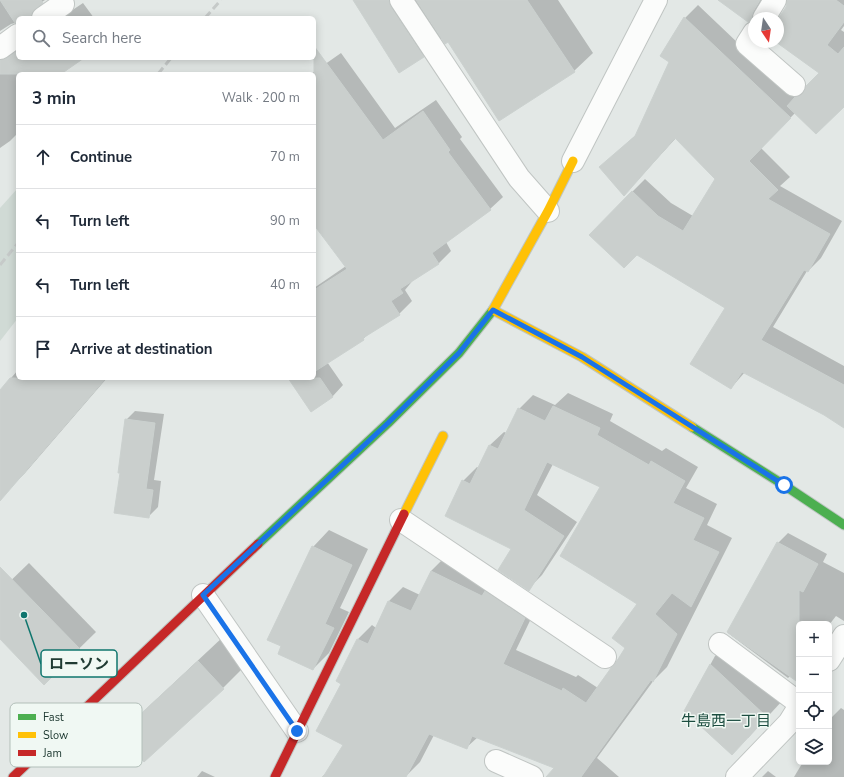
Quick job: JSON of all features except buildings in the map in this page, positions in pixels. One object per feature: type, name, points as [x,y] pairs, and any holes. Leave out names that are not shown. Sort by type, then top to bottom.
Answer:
[{"type":"street","points":[[401,0],[519,178],[548,211]]},
{"type":"street","points":[[90,703],[203,595],[394,418],[459,353],[493,310],[548,211],[656,0]]},
{"type":"street","points":[[768,12],[775,0]]},
{"type":"street","points":[[46,16],[63,4]]},
{"type":"street","points":[[0,48],[16,36]]},
{"type":"street","points":[[751,48],[794,85]]},
{"type":"street","points":[[493,310],[582,357],[844,525]]},
{"type":"street","points":[[275,777],[400,520],[443,436]]},
{"type":"street","points":[[400,520],[605,657]]},
{"type":"street","points":[[203,595],[297,731]]},
{"type":"street","points":[[831,657],[844,636]]},
{"type":"street","points":[[720,644],[796,701]]},
{"type":"street","points":[[737,777],[789,723],[796,712]]},
{"type":"street","points":[[496,761],[532,777]]},
{"type":"street","points":[[13,777],[23,767]]},
{"type":"shaded area","points":[[16,190],[16,321],[0,341],[0,208]]},
{"type":"railway","points":[[207,16],[221,0]]},
{"type":"railway","points":[[160,72],[169,60]]},
{"type":"railway","points":[[0,265],[16,245]]},
{"type":"traffic: fast","points":[[258,544],[388,423],[459,353],[493,310]]},
{"type":"traffic: fast","points":[[692,427],[844,525]]},
{"type":"traffic: slow","points":[[493,310],[548,211],[573,161]]},
{"type":"traffic: slow","points":[[493,310],[582,357],[692,427]]},
{"type":"traffic: slow","points":[[404,514],[443,436]]},
{"type":"traffic: jam","points":[[275,777],[404,514]]},
{"type":"traffic: jam","points":[[91,703],[258,544]]},
{"type":"traffic: jam","points":[[13,777],[24,767]]},
{"type":"place","name":"ローソン","points":[[24,615]]},
{"type":"district","name":"牛島西一丁目","points":[[726,721]]},
{"type":"route","points":[[297,731],[203,595],[388,423],[459,353],[493,310],[582,357],[784,485]]}]
